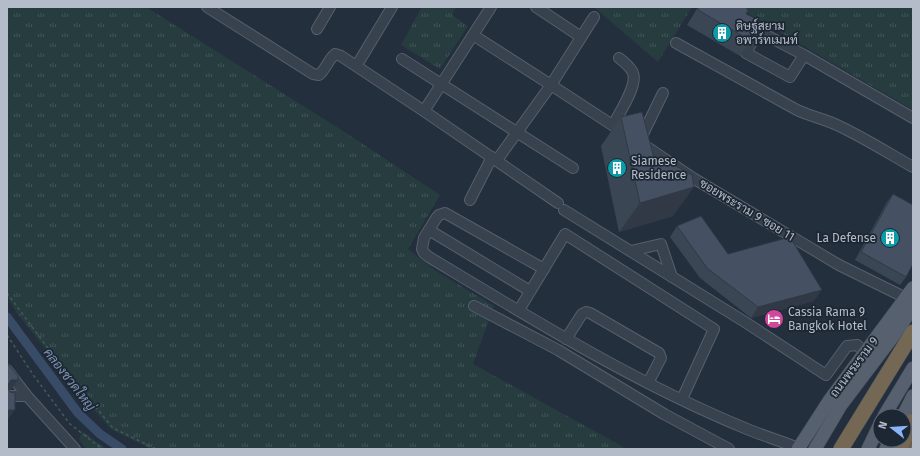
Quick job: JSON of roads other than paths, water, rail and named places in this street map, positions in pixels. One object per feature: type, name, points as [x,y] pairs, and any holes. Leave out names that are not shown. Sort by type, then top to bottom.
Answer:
[{"type":"highway","points":[[842,449],[913,332]]},
{"type":"highway","points":[[899,449],[913,421]]},
{"type":"highway","points":[[899,449],[913,438]]},
{"type":"main road","name":"ถนนพระราม 9","points":[[798,448],[829,401],[865,352],[911,299]]},
{"type":"main road","points":[[815,449],[841,405],[894,334],[911,299]]},
{"type":"main road","points":[[889,408],[913,368]]},
{"type":"main road","points":[[907,408],[913,396]]},
{"type":"street","points":[[207,7],[312,74],[319,75],[323,72],[330,58],[335,54],[341,56],[495,159],[561,206],[826,375],[847,346],[857,345],[865,352]]},
{"type":"street","points":[[316,29],[330,7]]},
{"type":"street","points":[[360,60],[392,7]]},
{"type":"street","points":[[424,111],[491,7]]},
{"type":"street","points":[[536,7],[581,38]]},
{"type":"street","points":[[470,200],[495,159],[517,132],[551,84],[594,17]]},
{"type":"street","points":[[748,25],[804,55],[913,118]]},
{"type":"street","points":[[758,31],[746,53],[790,77],[804,55]]},
{"type":"street","name":"ซอยพระราม 9 ซอย 11","points":[[473,35],[551,84],[693,178],[839,265],[911,299]]},
{"type":"street","points":[[676,43],[797,110],[838,125],[913,168]]},
{"type":"street","points":[[613,125],[635,79],[632,71],[619,58]]},
{"type":"street","points":[[402,59],[442,83],[573,168]]},
{"type":"street","points":[[639,142],[663,93]]},
{"type":"street","points":[[544,269],[445,214],[439,215],[424,238],[422,249],[424,253],[566,339],[648,383],[682,399],[747,429],[798,448]]},
{"type":"street","points":[[429,230],[530,291]]},
{"type":"street","points":[[518,310],[565,234],[714,329],[682,399]]},
{"type":"street","points":[[631,251],[661,244],[672,277]]},
{"type":"street","points":[[474,306],[558,350],[664,414],[729,449]]},
{"type":"street","points":[[566,339],[582,314],[586,312],[590,313],[659,353],[661,358],[648,383]]},
{"type":"street","points":[[7,370],[27,396],[75,449]]},
{"type":"street","points":[[7,396],[27,396]]},
{"type":"waterway","name":"คลองชวดใหญ่","points":[[7,317],[78,413],[100,434],[122,449]]},
{"type":"place","name":"ดิษฐ์สยาม อพาร์ทเมนท์","points":[[722,33]]},
{"type":"place","name":"Siamese Residence","points":[[617,168]]},
{"type":"place","name":"La Defense","points":[[890,238]]},
{"type":"place","name":"Cassia Rama 9 Bangkok Hotel","points":[[774,319]]}]
